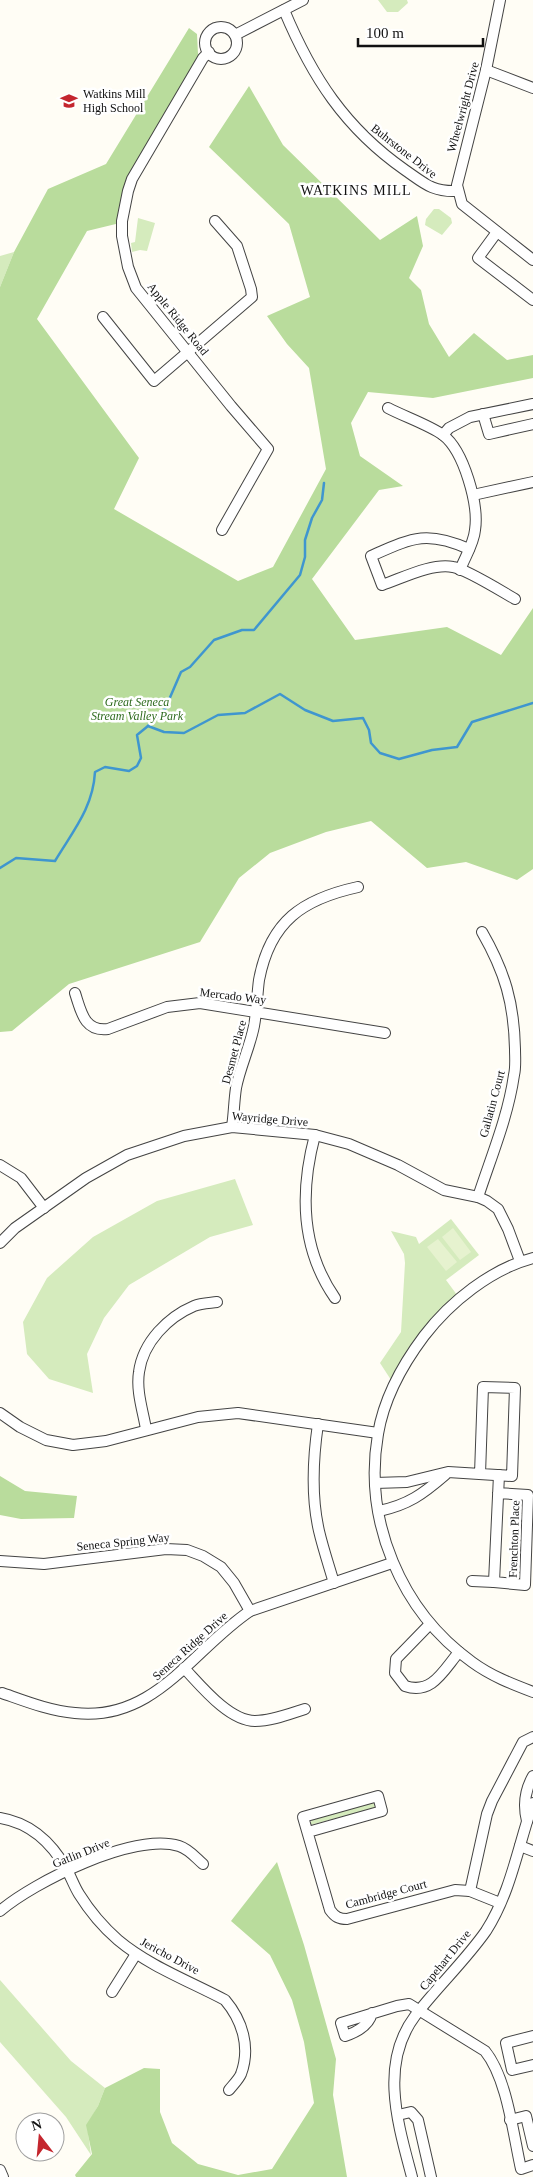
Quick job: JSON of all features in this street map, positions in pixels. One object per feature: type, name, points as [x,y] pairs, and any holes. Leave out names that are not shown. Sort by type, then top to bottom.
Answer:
[{"type":"street","points":[[235,35],[303,0]]},
{"type":"street","name":"Wheelwright Drive","points":[[457,191],[459,172],[486,70],[500,0]]},
{"type":"street","name":"Buhrstone Drive","points":[[284,10],[323,87],[358,130],[388,158],[429,187],[445,192],[457,191]]},
{"type":"street","points":[[226,28],[235,35],[237,43],[232,54],[221,58],[209,52],[206,42],[212,30],[226,28]]},
{"type":"street","name":"Apple Ridge Road","points":[[209,52],[203,58],[132,180],[122,221],[124,252],[136,288],[268,449],[222,530]]},
{"type":"street","points":[[486,70],[533,88]]},
{"type":"street","points":[[457,191],[462,204],[533,260]]},
{"type":"street","points":[[103,317],[154,381],[189,352],[252,296],[237,246],[215,220]]},
{"type":"street","points":[[497,232],[478,258],[533,300]]},
{"type":"street","points":[[443,435],[457,422],[483,414],[533,404]]},
{"type":"street","points":[[388,408],[443,435],[451,445],[468,476],[476,516],[475,532],[460,570]]},
{"type":"street","points":[[483,414],[488,434],[533,424]]},
{"type":"street","points":[[473,495],[533,482]]},
{"type":"street","points":[[469,549],[451,541],[430,537],[415,539],[371,556],[382,585],[443,566],[455,567],[515,599]]},
{"type":"street","name":"Desmet Place","points":[[232,1126],[236,1089],[249,1047],[257,1011],[260,976],[268,950],[286,921],[312,901],[330,893],[358,887]]},
{"type":"street","name":"Gallatin Court","points":[[478,1197],[509,1100],[515,1074],[514,1020],[509,991],[498,960],[482,932]]},
{"type":"street","name":"Mercado Way","points":[[75,993],[83,1018],[89,1026],[98,1030],[108,1029],[167,1007],[200,1003],[385,1033]]},
{"type":"street","name":"Wayridge Drive","points":[[0,1243],[15,1228],[86,1178],[127,1155],[184,1136],[232,1126],[315,1136],[358,1148],[398,1165],[444,1190],[478,1197],[498,1209],[508,1228],[520,1262]]},
{"type":"street","points":[[315,1136],[306,1179],[306,1225],[315,1260],[326,1286],[335,1298]]},
{"type":"street","points":[[0,1165],[21,1178],[44,1208]]},
{"type":"street","points":[[533,1258],[520,1262],[485,1280],[447,1309],[409,1356],[395,1382],[378,1433],[375,1483],[382,1533],[392,1563],[413,1602],[430,1624],[474,1664],[507,1682],[533,1692]]},
{"type":"street","points":[[146,1429],[139,1392],[139,1372],[143,1356],[166,1323],[196,1305],[217,1302]]},
{"type":"street","points":[[375,1483],[407,1482],[448,1472],[480,1474],[499,1475],[512,1476],[515,1388],[483,1387],[480,1474]]},
{"type":"street","points":[[0,1413],[20,1427],[46,1440],[73,1445],[106,1441],[146,1429],[198,1417],[238,1413],[378,1433]]},
{"type":"street","points":[[318,1424],[314,1478],[316,1511],[318,1530],[334,1583]]},
{"type":"street","points":[[379,1512],[412,1501],[448,1472]]},
{"type":"street","name":"Frenchton Place","points":[[498,1493],[528,1495],[529,1585],[494,1582],[498,1493],[499,1475]]},
{"type":"street","name":"Seneca Spring Way","points":[[0,1561],[44,1564],[166,1549],[187,1550],[203,1556],[221,1567],[234,1583],[250,1612]]},
{"type":"street","name":"Seneca Ridge Drive","points":[[2,1693],[74,1714],[98,1715],[118,1711],[138,1703],[163,1688],[233,1623],[250,1612],[392,1563]]},
{"type":"street","points":[[472,1581],[494,1582]]},
{"type":"street","points":[[430,1624],[396,1659],[395,1673],[405,1686],[422,1689],[430,1685],[459,1652]]},
{"type":"street","points":[[184,1668],[220,1705],[237,1716],[253,1721],[270,1719],[305,1709]]},
{"type":"street","points":[[470,1891],[492,1801],[523,1742],[533,1737]]},
{"type":"street","name":"Capehart Drive","points":[[527,1822],[524,1807],[525,1795],[533,1776]]},
{"type":"street","name":"Cambridge Court","points":[[308,1832],[382,1811],[378,1796],[303,1817],[330,1910],[334,1916],[340,1919],[347,1919],[455,1890],[470,1891],[500,1903]]},
{"type":"street","name":"Capehart Drive","points":[[412,2177],[394,2096],[393,2079],[407,2029],[486,1931],[507,1890],[533,1803]]},
{"type":"street","name":"Jericho Drive","points":[[0,1818],[11,1820],[36,1832],[55,1850],[78,1893],[100,1922],[117,1939],[136,1954],[225,2000],[234,2010],[242,2027],[245,2040],[241,2074],[230,2090]]},
{"type":"street","name":"Gatlin Drive","points":[[0,1911],[25,1891],[67,1870],[110,1853],[156,1843],[178,1846],[187,1850],[203,1864]]},
{"type":"street","points":[[520,1846],[533,1851]]},
{"type":"street","points":[[112,1992],[136,1954]]},
{"type":"street","points":[[372,2013],[409,2004],[485,2051],[493,2061],[501,2079],[521,2168],[533,2166]]},
{"type":"street","points":[[533,2036],[506,2043],[512,2070],[533,2065]]},
{"type":"street","points":[[493,2061],[509,2057]]},
{"type":"street","points":[[398,2115],[411,2112],[415,2115],[432,2177]]},
{"type":"street","points":[[510,2120],[526,2116],[533,2146]]},
{"type":"street","points":[[0,2170],[3,2177]]},
{"type":"green space","points":[[378,0],[407,0],[408,3],[398,12],[387,12]]},
{"type":"green space","name":"Great Seneca Stream Valley Park","points":[[189,28],[197,34],[198,54],[200,57],[129,179],[120,223],[87,231],[37,319],[139,458],[114,509],[238,581],[273,567],[326,469],[309,368],[287,344],[267,316],[310,297],[289,224],[209,147],[249,86],[283,145],[380,240],[417,216],[423,246],[409,278],[421,290],[429,324],[449,357],[474,333],[507,360],[533,355],[533,378],[433,398],[368,392],[351,423],[360,456],[403,486],[379,490],[312,579],[355,640],[447,627],[501,655],[533,608],[533,869],[517,880],[466,862],[427,868],[371,821],[326,832],[270,853],[239,878],[200,942],[69,984],[12,1031],[0,1032],[0,287],[14,252],[48,189],[106,164]]},
{"type":"green space","points":[[434,209],[439,209],[451,218],[452,223],[442,235],[425,225],[426,219]]},
{"type":"green space","points":[[138,218],[155,223],[147,251],[132,252],[131,243],[135,242]]},
{"type":"green space","points":[[14,252],[0,287],[0,256]]},
{"type":"green space","points":[[235,1179],[253,1225],[210,1237],[129,1285],[104,1318],[87,1354],[93,1393],[49,1379],[27,1354],[23,1322],[47,1278],[93,1237],[157,1201]]},
{"type":"green space","points":[[451,1219],[479,1255],[446,1280],[460,1299],[441,1315],[393,1383],[380,1363],[401,1332],[405,1263],[404,1254],[391,1231],[416,1237],[419,1244]]},
{"type":"green space","points":[[453,1228],[471,1252],[460,1260],[442,1237]]},
{"type":"green space","points":[[438,1239],[457,1262],[446,1271],[427,1247]]},
{"type":"green space","points":[[0,1476],[25,1491],[77,1496],[74,1518],[21,1519],[0,1515]]},
{"type":"green space","points":[[375,1802],[375,1808],[310,1825],[312,1819]]},
{"type":"green space","points":[[277,1862],[304,1945],[336,2059],[333,2095],[347,2177],[76,2177],[75,2175],[92,2154],[86,2125],[98,2106],[105,2088],[144,2068],[160,2069],[160,2112],[172,2143],[198,2164],[238,2175],[272,2169],[314,2103],[304,2042],[292,2000],[270,1955],[231,1921]]},
{"type":"green space","points":[[0,1980],[71,2061],[105,2088],[98,2106],[87,2125],[91,2155],[65,2116],[65,2112],[62,2112],[0,2042]]},
{"type":"waterway","points":[[148,726],[165,709],[181,672],[190,667],[214,640],[242,630],[254,630],[300,575],[305,557],[305,540],[312,518],[322,500],[324,483]]},
{"type":"waterway","points":[[0,868],[16,858],[55,861],[86,808],[95,772],[105,767],[129,771],[137,766],[141,758],[137,735],[148,726],[164,732],[184,733],[218,715],[245,713],[280,694],[305,710],[333,721],[363,718],[369,730],[371,743],[380,753],[399,759],[432,750],[457,747],[472,722],[533,703]]},
{"type":"place","name":"Watkins Mill High School","points":[[69,101]]},
{"type":"district","name":"WATKINS MILL","points":[[356,190]]}]
